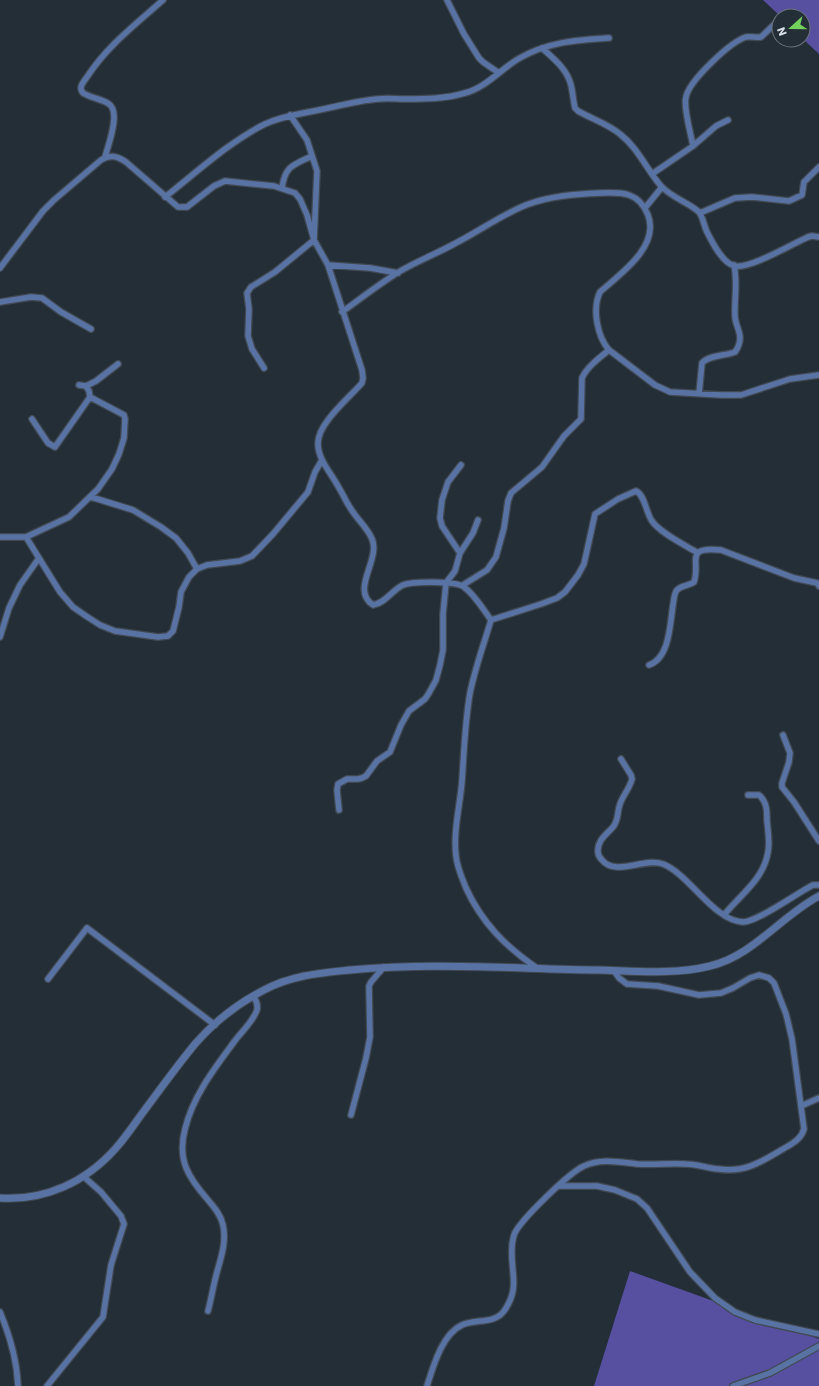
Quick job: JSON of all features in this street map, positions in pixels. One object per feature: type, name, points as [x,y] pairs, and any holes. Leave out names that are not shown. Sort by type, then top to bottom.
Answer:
[{"type":"street","points":[[105,157],[114,118],[114,110],[109,104],[84,93],[81,90],[82,85],[98,61],[125,32],[163,0]]},
{"type":"street","points":[[446,0],[479,58],[499,73]]},
{"type":"street","points":[[693,146],[685,100],[689,90],[698,77],[729,47],[747,37],[761,37],[771,28]]},
{"type":"street","points":[[165,197],[235,143],[266,123],[290,115],[375,99],[422,99],[457,95],[475,90],[518,59],[542,48],[556,43],[609,38]]},
{"type":"street","points":[[542,48],[566,72],[571,84],[576,108],[621,134],[637,151],[662,187],[700,213],[715,248],[729,264],[739,266],[749,264],[774,254],[808,237],[819,237]]},
{"type":"street","points":[[264,368],[252,349],[248,336],[249,309],[247,293],[251,287],[275,272],[314,240],[318,178],[316,165],[307,140],[290,115]]},
{"type":"street","points":[[652,174],[693,146],[716,126],[728,120]]},
{"type":"street","points":[[282,188],[285,175],[289,168],[312,156]]},
{"type":"street","points":[[0,268],[19,241],[48,205],[105,157],[118,157],[126,162],[165,197],[178,207],[182,208],[187,207],[214,186],[225,181],[282,188],[295,194],[300,199],[307,214],[314,240],[328,265],[362,370],[362,383],[326,423],[318,437],[318,444],[319,453],[322,460],[345,501],[366,528],[372,540],[374,547],[364,588],[364,594],[373,605],[380,603],[400,587],[407,584],[446,583],[463,585],[487,570],[496,557],[511,493],[542,467],[564,436],[581,419],[582,378],[585,372],[609,350]]},
{"type":"street","points":[[700,213],[735,198],[752,197],[791,201],[802,195],[804,182],[819,167]]},
{"type":"street","points":[[645,208],[662,187]]},
{"type":"street","points":[[342,312],[398,273],[513,211],[527,205],[565,195],[584,193],[627,194],[634,197],[645,208],[651,230],[646,246],[640,255],[600,292],[597,298],[597,318],[600,333],[609,350],[662,389],[670,392],[741,395],[790,379],[819,375]]},
{"type":"street","points":[[328,265],[370,268],[398,273]]},
{"type":"street","points":[[699,394],[702,363],[708,358],[733,353],[739,345],[740,333],[735,321],[736,280],[734,265]]},
{"type":"street","points":[[0,302],[31,297],[42,298],[61,312],[91,329]]},
{"type":"street","points":[[79,385],[86,386],[106,375],[118,364]]},
{"type":"street","points":[[32,419],[48,443],[53,447],[56,447],[90,397],[86,386]]},
{"type":"street","points":[[0,537],[26,537],[69,517],[91,497],[112,469],[124,438],[125,419],[122,413],[90,397]]},
{"type":"street","points":[[26,537],[60,592],[72,607],[100,625],[116,631],[158,637],[168,636],[173,631],[184,583],[197,569],[207,565],[246,560],[252,556],[273,534],[308,492],[315,472],[322,460]]},
{"type":"street","points":[[460,553],[442,526],[440,518],[442,500],[448,482],[461,465]]},
{"type":"street","points":[[491,620],[540,604],[561,595],[578,575],[584,564],[595,514],[627,494],[636,491],[640,494],[651,520],[658,528],[698,553]]},
{"type":"street","points":[[91,497],[133,510],[156,523],[176,538],[188,553],[197,569]]},
{"type":"street","points":[[338,810],[338,784],[347,779],[358,779],[366,776],[377,761],[390,752],[401,725],[409,711],[425,699],[436,680],[443,650],[443,614],[446,583],[454,571],[460,553],[473,533],[478,520]]},
{"type":"street","points":[[649,665],[659,660],[669,634],[675,593],[681,588],[694,582],[695,560],[698,553],[702,550],[721,550],[794,578],[817,583],[819,586]]},
{"type":"street","points":[[0,637],[9,608],[20,585],[39,558]]},
{"type":"street","points":[[463,585],[491,620]]},
{"type":"street","points":[[491,620],[470,692],[465,727],[462,782],[456,826],[456,856],[458,867],[469,894],[486,923],[502,941],[519,956],[537,968]]},
{"type":"street","points":[[783,735],[790,754],[782,787],[794,802],[819,841]]},
{"type":"street","points":[[621,759],[631,775],[632,781],[620,803],[616,824],[601,840],[598,852],[599,856],[606,864],[615,867],[656,862],[665,865],[680,876],[709,904],[724,915],[741,922],[750,921],[804,889],[813,885],[819,885]]},
{"type":"street","points":[[724,915],[758,876],[765,863],[768,852],[768,827],[765,804],[759,795],[748,795]]},
{"type":"street","points":[[0,1198],[28,1198],[46,1194],[68,1186],[96,1168],[115,1149],[196,1043],[215,1025],[243,1003],[265,989],[286,980],[308,975],[384,967],[491,967],[614,971],[691,970],[723,962],[743,952],[792,914],[819,896]]},
{"type":"street","points":[[48,979],[88,928],[215,1025]]},
{"type":"street","points":[[351,1115],[370,1037],[369,986],[384,967]]},
{"type":"street","points":[[427,1386],[438,1354],[447,1339],[458,1328],[470,1323],[489,1320],[504,1313],[512,1295],[515,1281],[512,1247],[514,1235],[519,1226],[533,1211],[569,1175],[582,1166],[608,1160],[639,1164],[687,1164],[733,1170],[750,1167],[800,1138],[803,1134],[804,1129],[791,1033],[786,1014],[774,983],[769,978],[759,975],[721,993],[699,995],[658,986],[627,984],[619,978],[614,971]]},
{"type":"street","points":[[208,1312],[222,1256],[224,1240],[223,1225],[219,1213],[195,1185],[186,1171],[182,1145],[185,1129],[200,1090],[256,1012],[257,1003],[254,996]]},
{"type":"street","points":[[801,1106],[819,1098]]},
{"type":"street","points":[[47,1386],[103,1317],[111,1265],[124,1224],[122,1216],[101,1192],[84,1176]]},
{"type":"street","points":[[559,1186],[597,1186],[615,1190],[637,1199],[648,1208],[690,1272],[715,1298],[735,1312],[755,1320],[819,1334]]},
{"type":"street","points":[[0,1312],[11,1340],[18,1386]]},
{"type":"street","points":[[733,1386],[770,1373],[819,1346]]},
{"type":"shaded area","points":[[763,0],[819,0],[819,54],[811,46],[811,8],[772,8]]},
{"type":"shaded area","points":[[630,1271],[819,1339],[819,1386],[594,1386]]}]
